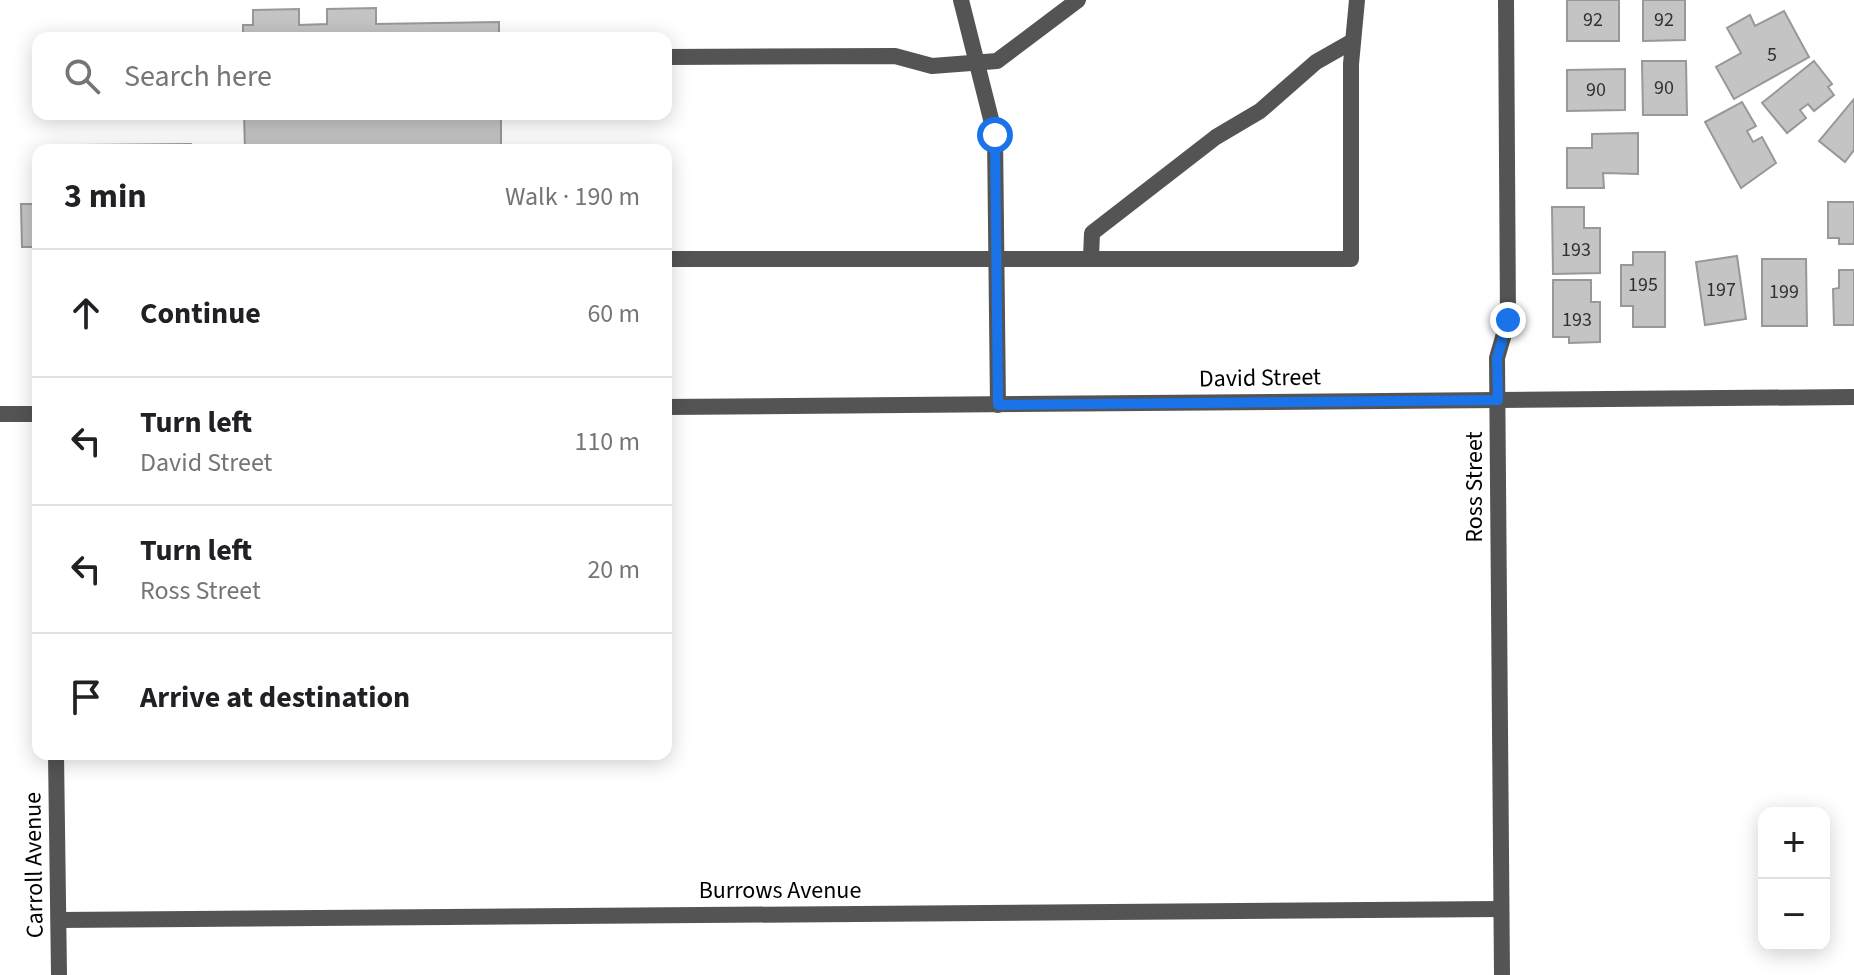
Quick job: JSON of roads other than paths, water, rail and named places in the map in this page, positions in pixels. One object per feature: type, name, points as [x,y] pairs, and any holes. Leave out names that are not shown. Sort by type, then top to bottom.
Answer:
[{"type":"street","points":[[961,0],[995,135],[998,405]]},
{"type":"street","points":[[672,57],[895,56],[932,66],[978,64],[997,61],[1078,0]]},
{"type":"street","points":[[672,259],[1351,259],[1353,41],[1357,0]]},
{"type":"street","name":"Ross Street","points":[[1502,975],[1497,358],[1508,320],[1506,0]]},
{"type":"street","points":[[1091,258],[1092,233],[1216,137],[1260,111],[1316,62],[1353,41]]},
{"type":"street","name":"David Street","points":[[672,407],[1854,397]]},
{"type":"street","points":[[0,414],[32,414]]},
{"type":"street","name":"Carroll Avenue","points":[[56,760],[59,975]]},
{"type":"street","name":"Burrows Avenue","points":[[59,920],[1501,909]]}]
